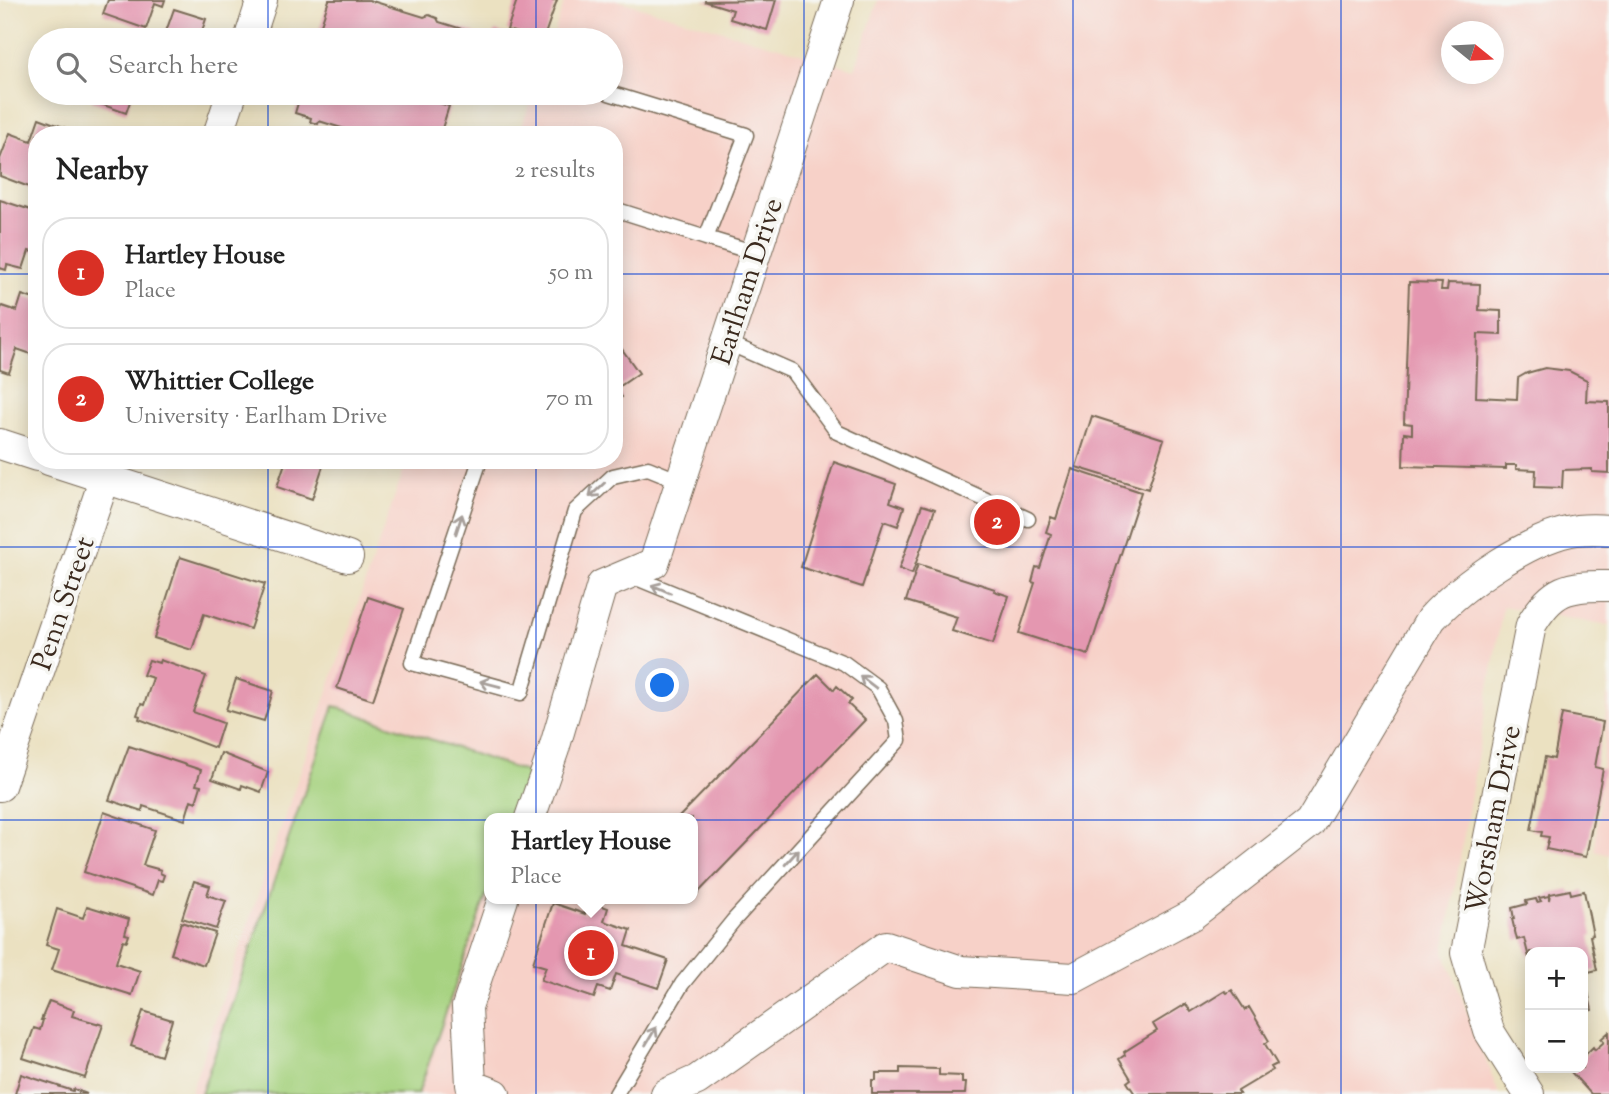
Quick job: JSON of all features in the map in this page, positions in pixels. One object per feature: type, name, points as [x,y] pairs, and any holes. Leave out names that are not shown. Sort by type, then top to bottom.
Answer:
[{"type":"street","points":[[253,28],[262,0]]},
{"type":"street","name":"Earlham Drive","points":[[640,569],[680,481],[839,0]]},
{"type":"street","points":[[221,126],[228,105]]},
{"type":"street","points":[[0,444],[28,453]]},
{"type":"street","points":[[108,469],[348,557]]},
{"type":"street","name":"Penn Street","points":[[0,786],[108,469]]},
{"type":"street","points":[[666,1094],[697,1080],[886,946],[961,971],[1074,978],[1192,915],[1310,823],[1431,619],[1451,597],[1514,555],[1542,541],[1575,530],[1609,530]]},
{"type":"street","points":[[532,813],[602,585],[640,569]]},
{"type":"street","name":"Worsham Drive","points":[[1529,1094],[1489,1031],[1466,953],[1531,625],[1554,594],[1573,588],[1609,586]]},
{"type":"street","points":[[495,1094],[471,1085],[467,1007],[501,904]]},
{"type":"lane","points":[[623,98],[746,135],[706,238]]},
{"type":"lane","points":[[623,212],[756,253]]},
{"type":"lane","points":[[726,342],[792,371],[837,432],[1028,519]]},
{"type":"lane","points":[[477,469],[412,663],[521,693],[575,511],[613,476],[648,468],[680,481]]},
{"type":"lane","points":[[616,1094],[682,985],[733,921],[899,740],[897,721],[878,688],[844,663],[640,569]]},
{"type":"shaded area","points":[[565,0],[616,0],[855,69],[878,0],[1609,0],[1609,626],[1503,606],[1444,952],[1499,1094],[190,1094],[404,469],[623,469],[623,126],[522,126],[529,105],[623,105],[623,28],[556,28]]},
{"type":"shaded area","points":[[1609,675],[1609,855],[1595,851]]},
{"type":"green space","points":[[334,706],[529,773],[515,813],[484,813],[484,902],[418,1094],[201,1094]]},
{"type":"building","points":[[108,0],[165,0],[163,6],[155,3],[146,28],[103,14]]},
{"type":"building","points":[[329,0],[369,0],[424,17],[429,15],[437,18],[439,22],[459,28],[320,28]]},
{"type":"building","points":[[517,0],[557,0],[547,28],[508,28]]},
{"type":"building","points":[[776,0],[767,30],[730,19],[733,10],[704,1]]},
{"type":"building","points":[[174,9],[206,19],[203,28],[167,28]]},
{"type":"building","points":[[103,105],[129,105],[126,113]]},
{"type":"building","points":[[297,105],[449,106],[443,126],[335,126],[319,121],[318,124],[310,122],[311,118],[295,113]]},
{"type":"building","points":[[39,118],[60,126],[36,126]]},
{"type":"building","points":[[10,133],[28,140],[28,187],[0,176],[0,159]]},
{"type":"building","points":[[0,200],[28,209],[28,254],[23,269],[7,265],[6,270],[0,268]]},
{"type":"building","points":[[1409,282],[1442,283],[1441,290],[1447,290],[1448,283],[1480,284],[1479,310],[1501,311],[1501,335],[1478,334],[1476,397],[1517,399],[1518,378],[1545,368],[1569,371],[1587,380],[1586,401],[1609,402],[1609,473],[1592,472],[1592,469],[1563,470],[1562,488],[1535,487],[1536,470],[1516,469],[1516,465],[1506,465],[1506,469],[1403,466],[1404,433],[1412,434],[1412,424],[1404,423]]},
{"type":"building","points":[[22,295],[28,297],[28,353],[17,349],[9,373],[0,370],[0,311],[2,306],[17,311]]},
{"type":"building","points":[[623,351],[639,373],[623,384]]},
{"type":"building","points":[[1092,416],[1164,439],[1148,489],[1076,467]]},
{"type":"building","points":[[834,462],[896,484],[890,502],[904,507],[898,526],[884,521],[862,587],[801,567]]},
{"type":"building","points":[[283,469],[322,469],[312,499],[277,487]]},
{"type":"building","points":[[1072,469],[1141,492],[1088,655],[1019,633],[1035,583],[1032,582],[1036,567],[1040,568],[1051,534],[1046,532],[1051,517],[1056,519]]},
{"type":"building","points":[[922,505],[935,509],[912,574],[899,569]]},
{"type":"building","points":[[180,557],[265,584],[250,629],[204,614],[192,650],[154,638]]},
{"type":"building","points":[[918,564],[1009,596],[993,644],[952,631],[957,617],[906,601]]},
{"type":"building","points":[[368,597],[404,609],[373,700],[337,688]]},
{"type":"building","points":[[149,660],[159,663],[160,660],[206,676],[193,712],[223,723],[215,748],[139,719],[140,716],[137,715],[141,704],[144,705],[153,678],[143,675]]},
{"type":"building","points":[[818,674],[834,690],[837,686],[852,700],[848,704],[865,720],[698,893],[698,813],[683,813]]},
{"type":"building","points":[[236,679],[273,691],[264,721],[226,710]]},
{"type":"building","points":[[1562,714],[1603,722],[1595,767],[1603,769],[1586,857],[1546,849],[1549,837],[1541,836],[1542,832],[1531,830],[1545,757],[1554,759]]},
{"type":"building","points":[[129,746],[201,770],[196,785],[201,786],[196,802],[191,800],[185,820],[143,806],[142,811],[109,800]]},
{"type":"building","points":[[221,753],[268,772],[261,792],[242,785],[241,789],[212,779]]},
{"type":"building","points":[[104,812],[155,830],[143,865],[161,870],[160,873],[164,875],[162,881],[158,880],[153,895],[84,872]]},
{"type":"building","points":[[194,881],[210,886],[207,895],[226,901],[216,929],[182,918]]},
{"type":"building","points":[[1570,890],[1571,894],[1584,891],[1597,970],[1588,972],[1588,947],[1526,947],[1524,938],[1517,940],[1512,908],[1527,904],[1526,901],[1541,901],[1539,898],[1549,896],[1549,900],[1550,894]]},
{"type":"building","points":[[553,904],[585,914],[588,904],[608,908],[604,921],[631,930],[626,946],[668,960],[658,988],[616,974],[610,991],[598,987],[594,998],[541,980],[546,967],[533,963]]},
{"type":"building","points":[[87,906],[129,919],[125,934],[129,935],[127,941],[123,940],[116,963],[140,971],[132,995],[52,970],[59,949],[46,945],[57,909],[83,918]]},
{"type":"building","points":[[181,922],[215,933],[204,965],[171,954]]},
{"type":"building","points":[[1232,990],[1245,1010],[1249,1007],[1269,1041],[1265,1044],[1277,1064],[1271,1067],[1273,1070],[1238,1091],[1240,1094],[1135,1094],[1127,1082],[1131,1079],[1119,1059],[1125,1055],[1124,1052],[1157,1031],[1153,1024],[1186,1004],[1191,1012],[1225,991],[1227,993]]},
{"type":"building","points":[[1588,992],[1592,1010],[1588,1011]]},
{"type":"building","points":[[49,1001],[74,1010],[72,1016],[103,1025],[85,1078],[23,1058],[34,1028],[40,1030]]},
{"type":"building","points":[[143,1011],[172,1020],[161,1056],[131,1046]]},
{"type":"building","points":[[1609,1032],[1609,1094],[1591,1094],[1572,1073],[1588,1073],[1588,1052],[1604,1042],[1601,1039]]},
{"type":"building","points":[[900,1068],[939,1069],[939,1075],[962,1076],[962,1083],[966,1083],[965,1094],[872,1094],[872,1080],[876,1080],[876,1073],[900,1073]]},
{"type":"building","points":[[21,1074],[73,1091],[74,1089],[87,1094],[15,1094]]},
{"type":"place","name":"Whittier College","points":[[997,522]]},
{"type":"place","name":"Hartley House","points":[[591,953]]}]
